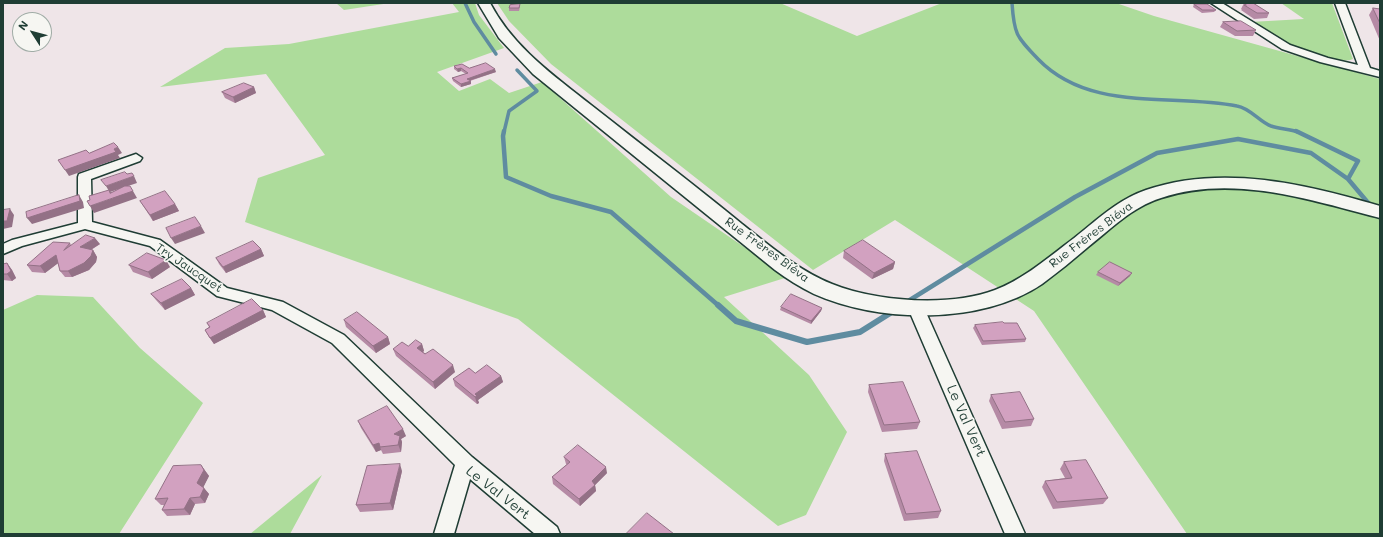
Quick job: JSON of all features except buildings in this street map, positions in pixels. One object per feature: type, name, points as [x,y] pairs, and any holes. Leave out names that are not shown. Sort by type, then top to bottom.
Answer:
[{"type":"street","name":"Rue Frères Biéva","points":[[484,3],[490,15],[519,54],[548,79],[796,274],[822,289],[853,299],[885,306],[915,308],[950,306],[982,301],[1020,288],[1072,251],[1116,214],[1134,202],[1155,193],[1177,188],[1224,184],[1275,187],[1308,193],[1375,211]]},
{"type":"street","points":[[1216,3],[1286,47],[1324,60],[1380,74]]},
{"type":"street","points":[[1340,3],[1364,70]]},
{"type":"street","points":[[85,225],[84,176],[136,158]]},
{"type":"street","name":"Try Jaucquet","points":[[3,249],[17,243],[85,225],[155,243],[222,292],[277,306],[338,339],[465,464]]},
{"type":"street","name":"Le Val Vert","points":[[915,308],[1015,534]]},
{"type":"street","name":"Le Val Vert","points":[[444,534],[465,464],[550,534]]},
{"type":"green space","points":[[336,3],[390,3],[344,10]]},
{"type":"green space","points":[[452,3],[475,3],[479,15],[504,48],[437,72],[459,91],[490,79],[509,93],[542,82],[671,197],[788,277],[724,297],[809,375],[847,432],[806,515],[778,526],[518,319],[245,222],[258,178],[325,155],[266,74],[160,87],[225,48],[289,44],[459,12]]},
{"type":"green space","points":[[497,3],[780,3],[857,36],[942,3],[1116,3],[1154,16],[1380,79],[1380,534],[1187,534],[1034,311],[895,220],[813,270],[551,64],[509,21]]},
{"type":"green space","points":[[1281,3],[1332,3],[1353,59],[1342,61],[1315,55],[1272,35],[1250,22],[1304,19]]},
{"type":"green space","points":[[37,295],[93,297],[140,348],[203,403],[119,534],[3,534],[3,310]]},
{"type":"green space","points":[[322,475],[290,534],[250,534]]},
{"type":"waterway","points":[[465,3],[474,22],[496,54]]},
{"type":"waterway","points":[[1012,3],[1015,28],[1025,45],[1038,59],[1059,76],[1082,87],[1106,94],[1132,98],[1212,102],[1242,107],[1271,126],[1298,132]]},
{"type":"waterway","points":[[504,132],[509,111],[537,91],[517,70]]},
{"type":"waterway","points":[[504,131],[503,136],[506,177],[551,196],[611,212],[719,306]]},
{"type":"waterway","points":[[1296,131],[1358,161],[1348,179]]},
{"type":"waterway","points":[[905,303],[1075,197],[1157,153],[1238,139],[1311,153],[1348,179]]},
{"type":"waterway","points":[[1348,179],[1380,217]]},
{"type":"waterway","points":[[718,305],[736,321],[807,342],[860,332],[895,310]]}]
